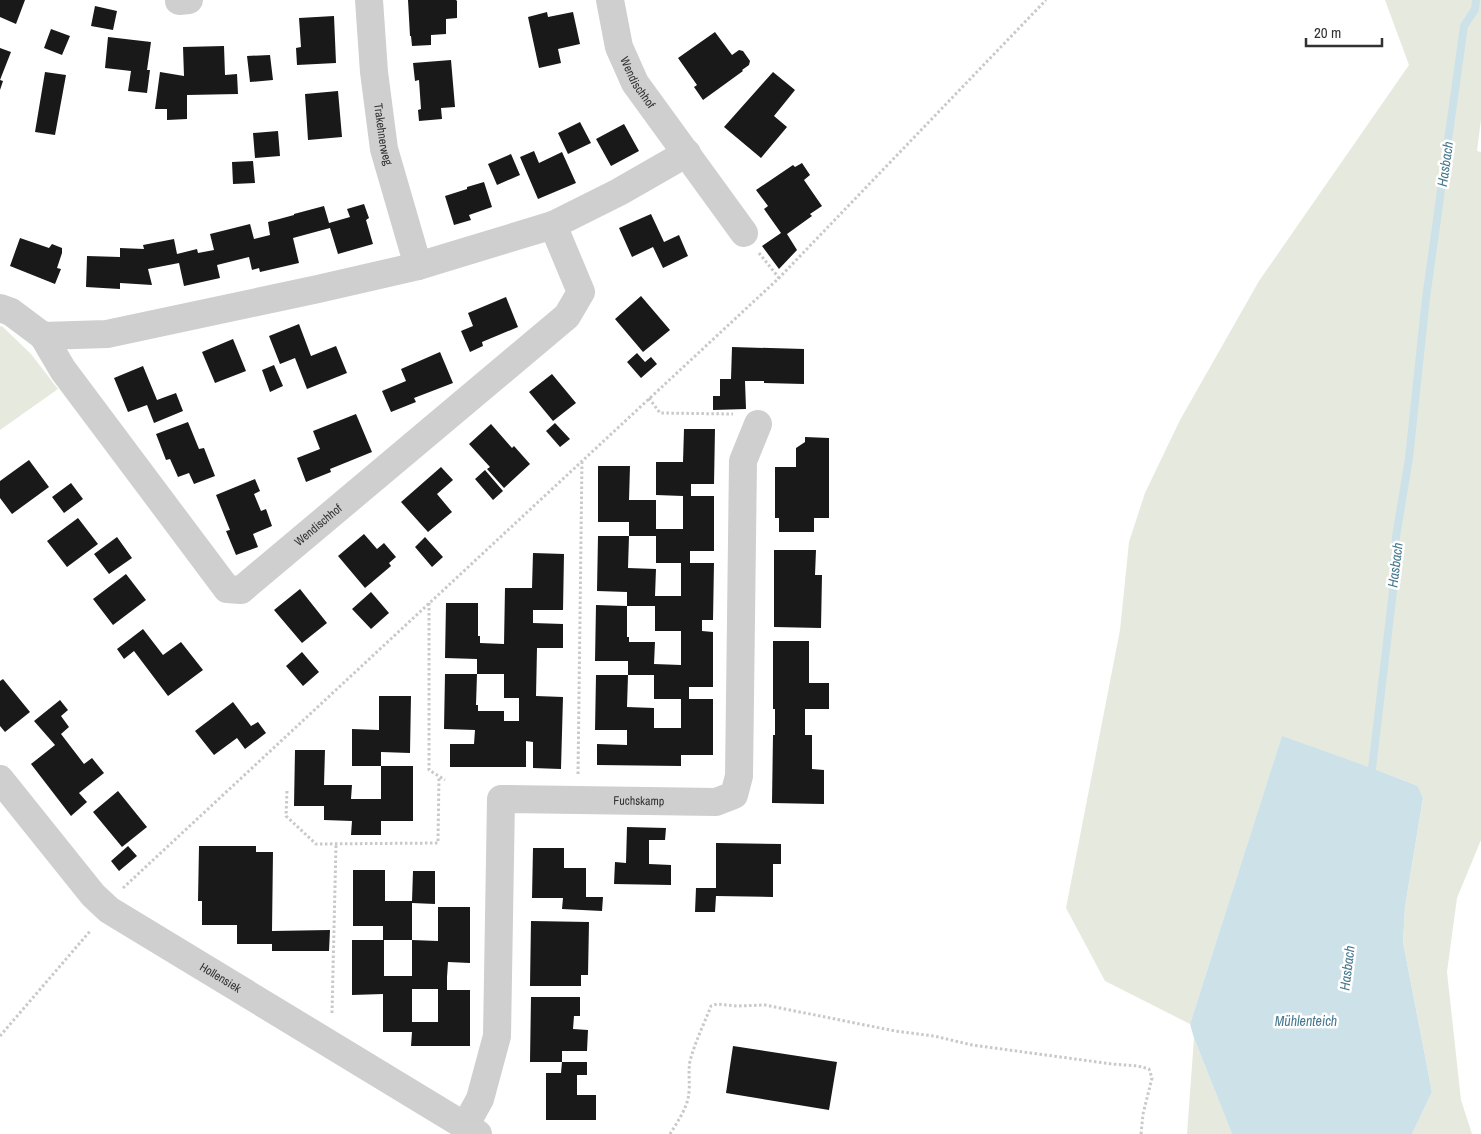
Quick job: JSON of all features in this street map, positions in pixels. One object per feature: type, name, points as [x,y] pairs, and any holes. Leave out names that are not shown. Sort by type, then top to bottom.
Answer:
[{"type":"street","name":"Trakehnerweg","points":[[369,0],[374,72],[384,149],[418,266]]},
{"type":"street","name":"Wendischhof","points":[[610,0],[619,48],[635,83],[744,234]]},
{"type":"street","points":[[43,336],[107,334],[418,266],[553,225],[619,192],[686,153]]},
{"type":"street","name":"Wendischhof","points":[[0,308],[11,312],[43,336],[63,370],[228,589],[241,590],[567,316],[582,292],[553,225]]},
{"type":"street","name":"Fuchskamp","points":[[472,1130],[498,1036],[501,799],[716,802],[734,795],[739,776],[743,461],[758,424]]},
{"type":"street","name":"Hollensiek","points":[[0,779],[93,895],[109,910],[472,1130]]},
{"type":"path","points":[[0,1036],[109,910],[115,895],[779,278],[1046,0]]},
{"type":"path","points":[[744,234],[779,278]]},
{"type":"path","points":[[649,398],[660,413],[733,414],[758,424]]},
{"type":"path","points":[[578,800],[582,460]]},
{"type":"path","points":[[429,602],[429,770],[444,780]]},
{"type":"path","points":[[287,791],[286,816],[316,844],[438,843],[439,776]]},
{"type":"path","points":[[327,1041],[331,1033],[336,844]]},
{"type":"path","points":[[670,1134],[689,1099],[688,1073],[690,1060],[711,1006],[717,1004],[737,1006],[765,1005],[972,1044],[1149,1069],[1152,1078],[1143,1114],[1141,1134]]},
{"type":"shaded area","points":[[1385,0],[1481,0],[1481,120],[1477,151],[1481,152],[1481,840],[1457,898],[1447,972],[1461,1100],[1472,1134],[1412,1134],[1432,1092],[1403,942],[1405,907],[1423,798],[1418,786],[1282,737],[1190,1024],[1105,981],[1066,908],[1120,630],[1129,542],[1145,493],[1180,420],[1259,281],[1409,65]]},
{"type":"shaded area","points":[[0,326],[31,354],[58,389],[0,430]]},
{"type":"shaded area","points":[[1194,1038],[1232,1134],[1187,1134]]},
{"type":"water","name":"Mühlenteich","points":[[1282,736],[1418,786],[1423,798],[1405,907],[1403,942],[1432,1092],[1412,1134],[1232,1134],[1194,1038],[1190,1024]]},
{"type":"building","points":[[0,0],[25,0],[16,24],[0,17]]},
{"type":"building","points":[[408,0],[456,0],[457,18],[446,19],[446,34],[431,35],[431,45],[412,46]]},
{"type":"building","points":[[95,6],[117,11],[113,30],[91,26]]},
{"type":"building","points":[[547,12],[548,17],[573,12],[580,44],[558,49],[561,63],[539,68],[528,17]]},
{"type":"building","points":[[334,16],[336,63],[297,65],[296,48],[301,47],[299,18]]},
{"type":"building","points":[[51,29],[70,36],[62,55],[44,48]]},
{"type":"building","points":[[715,32],[732,55],[739,50],[743,51],[750,61],[743,71],[703,100],[694,87],[697,85],[678,58]]},
{"type":"building","points":[[108,37],[151,42],[147,70],[150,70],[147,93],[128,91],[131,71],[105,68]]},
{"type":"building","points":[[224,46],[225,75],[237,74],[238,94],[187,95],[187,119],[167,120],[167,109],[155,109],[160,72],[184,76],[183,47]]},
{"type":"building","points":[[0,48],[11,52],[0,80]]},
{"type":"building","points":[[270,55],[273,80],[250,82],[247,56]]},
{"type":"building","points":[[451,60],[455,107],[441,108],[442,119],[419,121],[418,110],[421,109],[419,80],[415,81],[413,63]]},
{"type":"building","points":[[45,72],[66,75],[55,135],[35,132]]},
{"type":"building","points":[[773,72],[795,90],[774,116],[787,127],[761,158],[724,127]]},
{"type":"building","points":[[338,91],[342,137],[308,140],[305,94]]},
{"type":"building","points":[[580,122],[591,143],[568,154],[558,133]]},
{"type":"building","points":[[624,124],[639,151],[611,166],[596,139]]},
{"type":"building","points":[[278,131],[280,156],[255,158],[253,133]]},
{"type":"building","points":[[534,151],[539,163],[562,152],[576,183],[538,199],[520,157]]},
{"type":"building","points":[[511,154],[520,175],[497,185],[488,164]]},
{"type":"building","points":[[253,161],[255,183],[233,184],[232,162]]},
{"type":"building","points":[[802,163],[810,175],[804,180],[822,206],[810,214],[812,216],[787,234],[797,250],[779,269],[762,246],[781,233],[764,209],[768,206],[756,190],[793,165],[795,167]]},
{"type":"building","points":[[484,182],[492,207],[469,215],[471,220],[454,225],[445,196]]},
{"type":"building","points":[[364,204],[369,218],[366,220],[373,244],[338,254],[330,228],[293,238],[299,263],[260,272],[259,268],[252,270],[249,257],[217,265],[220,278],[184,286],[179,263],[148,269],[152,285],[120,283],[120,289],[86,287],[87,256],[120,257],[120,248],[144,249],[143,245],[174,239],[177,254],[197,249],[198,253],[214,250],[210,234],[250,224],[254,239],[270,235],[268,222],[324,206],[329,223],[350,217],[347,209]]},
{"type":"building","points":[[651,214],[664,242],[679,235],[688,256],[663,268],[653,247],[632,257],[619,228]]},
{"type":"building","points":[[20,238],[49,248],[52,244],[62,248],[57,268],[61,269],[55,284],[10,266]]},
{"type":"building","points":[[641,296],[670,330],[643,352],[615,319]]},
{"type":"building","points":[[506,297],[518,327],[482,342],[483,346],[470,352],[461,331],[473,326],[468,313]]},
{"type":"building","points":[[299,324],[311,356],[336,346],[347,373],[307,389],[295,358],[280,364],[269,336]]},
{"type":"building","points":[[233,339],[246,371],[215,383],[202,352]]},
{"type":"building","points":[[732,347],[804,349],[804,384],[745,381],[746,409],[713,410],[713,396],[720,396],[720,379],[731,379]]},
{"type":"building","points":[[440,352],[453,383],[414,398],[416,402],[391,412],[382,391],[406,381],[401,369]]},
{"type":"building","points":[[637,353],[645,362],[651,357],[657,364],[641,378],[627,362]]},
{"type":"building","points":[[274,365],[283,386],[270,392],[262,370]]},
{"type":"building","points":[[143,366],[157,400],[176,393],[183,411],[154,423],[147,405],[128,412],[114,378]]},
{"type":"building","points":[[552,374],[576,403],[553,421],[529,392]]},
{"type":"building","points":[[356,414],[372,452],[330,469],[331,472],[306,482],[297,458],[320,449],[313,431]]},
{"type":"building","points":[[188,422],[199,449],[204,448],[215,476],[194,484],[189,473],[178,477],[170,459],[166,460],[156,434]]},
{"type":"building","points":[[555,423],[570,439],[560,447],[546,431]]},
{"type":"building","points":[[491,424],[512,448],[514,446],[530,464],[504,488],[487,469],[490,467],[469,444]]},
{"type":"building","points":[[684,429],[715,429],[714,484],[691,484],[691,496],[714,496],[714,551],[690,551],[690,563],[714,563],[713,620],[702,620],[702,631],[713,632],[713,687],[689,687],[689,699],[713,699],[713,755],[681,755],[681,766],[597,765],[597,744],[627,745],[627,730],[595,730],[596,675],[628,675],[628,661],[595,661],[596,605],[627,606],[627,592],[597,591],[598,536],[629,536],[629,522],[598,522],[598,466],[630,466],[629,500],[656,500],[656,529],[683,529],[683,496],[656,495],[656,462],[683,462]],"holes":[[[629,536],[656,536],[656,563],[681,563],[681,596],[655,596],[656,569],[628,568]],[[627,606],[655,606],[655,631],[681,631],[681,665],[654,664],[655,642],[629,642],[629,637],[627,637]],[[628,675],[654,675],[654,699],[681,699],[681,728],[654,728],[654,708],[627,707]]]},
{"type":"building","points":[[805,437],[829,438],[829,518],[814,518],[814,532],[779,532],[779,518],[775,518],[775,467],[796,467],[796,448],[805,442]]},
{"type":"building","points":[[29,460],[49,487],[12,514],[0,498],[0,481]]},
{"type":"building","points":[[441,467],[453,480],[437,494],[452,512],[428,532],[401,502]]},
{"type":"building","points":[[485,470],[503,491],[493,500],[475,479]]},
{"type":"building","points":[[255,479],[260,491],[254,494],[261,511],[266,509],[272,526],[253,534],[258,547],[236,555],[226,531],[230,530],[216,495]]},
{"type":"building","points":[[71,483],[83,499],[64,513],[52,497]]},
{"type":"building","points":[[78,518],[98,544],[67,567],[47,541]]},
{"type":"building","points":[[364,534],[377,549],[384,543],[396,557],[389,563],[391,566],[365,588],[338,556]]},
{"type":"building","points":[[117,537],[132,558],[109,574],[94,554]]},
{"type":"building","points":[[425,537],[443,557],[432,567],[415,547]]},
{"type":"building","points":[[774,550],[816,550],[815,575],[822,575],[821,628],[774,627]]},
{"type":"building","points":[[533,553],[564,554],[563,610],[533,610],[533,623],[563,624],[563,648],[537,648],[536,696],[563,697],[561,769],[533,768],[533,742],[526,741],[526,767],[450,767],[450,744],[474,744],[475,730],[444,729],[445,674],[477,674],[477,659],[445,658],[446,603],[478,603],[478,636],[480,636],[480,643],[504,644],[505,588],[532,588]],"holes":[[[477,674],[504,674],[504,698],[519,698],[519,721],[504,721],[504,711],[478,711],[478,705],[476,705]]]},
{"type":"building","points":[[126,574],[146,600],[113,625],[93,599]]},
{"type":"building","points":[[300,589],[327,623],[302,643],[274,610]]},
{"type":"building","points":[[371,592],[389,613],[371,629],[352,609]]},
{"type":"building","points":[[143,629],[163,655],[181,642],[203,670],[168,696],[134,651],[124,659],[117,649]]},
{"type":"building","points":[[773,641],[809,641],[809,683],[829,683],[829,709],[805,709],[805,735],[812,735],[812,769],[824,770],[824,804],[772,803],[773,735],[775,735]]},
{"type":"building","points":[[302,652],[319,672],[303,686],[286,666]]},
{"type":"building","points":[[3,679],[30,712],[5,732],[0,726],[0,681]]},
{"type":"building","points":[[379,696],[411,696],[410,753],[381,752],[381,766],[352,766],[352,729],[379,730]]},
{"type":"building","points":[[60,700],[68,710],[61,716],[69,727],[61,734],[84,764],[92,758],[104,773],[79,793],[87,802],[71,816],[31,764],[55,745],[34,721]]},
{"type":"building","points":[[233,702],[251,726],[258,722],[266,733],[245,749],[237,738],[214,755],[195,731]]},
{"type":"building","points":[[295,750],[325,750],[324,785],[352,785],[351,799],[381,799],[381,766],[413,766],[413,821],[381,821],[381,835],[351,835],[352,821],[324,820],[324,806],[294,806]]},
{"type":"building","points":[[118,791],[147,827],[122,847],[93,812]]},
{"type":"building","points":[[627,827],[666,828],[665,840],[649,840],[649,864],[671,865],[671,885],[614,884],[615,862],[626,863]]},
{"type":"building","points":[[716,843],[781,844],[781,864],[773,864],[773,897],[716,896],[715,912],[695,912],[696,888],[716,888]]},
{"type":"building","points":[[128,846],[137,856],[119,871],[111,861]]},
{"type":"building","points":[[199,846],[256,846],[256,852],[273,852],[272,931],[330,930],[329,951],[272,951],[272,944],[237,944],[237,925],[202,925],[202,901],[198,901]]},
{"type":"building","points":[[533,848],[564,848],[564,868],[586,868],[586,897],[603,897],[602,911],[562,909],[563,898],[532,898]]},
{"type":"building","points":[[353,870],[385,870],[385,901],[412,901],[413,871],[435,871],[435,904],[412,903],[412,940],[438,941],[438,907],[470,907],[470,963],[448,962],[447,990],[470,990],[470,1046],[411,1046],[412,1032],[383,1032],[383,994],[352,995],[352,940],[383,940],[383,926],[353,926]],"holes":[[[384,940],[412,940],[412,976],[384,976]],[[412,989],[438,989],[438,1022],[412,1022]]]},
{"type":"building","points":[[531,921],[589,922],[588,975],[581,975],[581,986],[530,986]]},
{"type":"building","points":[[531,997],[580,997],[580,1016],[574,1016],[573,1029],[588,1030],[587,1051],[562,1051],[562,1062],[530,1062]]},
{"type":"building","points":[[733,1046],[837,1062],[829,1110],[726,1093]]},
{"type":"building","points":[[562,1062],[587,1062],[587,1075],[577,1075],[577,1095],[596,1095],[596,1120],[546,1120],[546,1073],[561,1073]]},
{"type":"waterway","name":"Hasbach","points":[[1371,777],[1393,591],[1396,537],[1409,458],[1426,298],[1464,26],[1475,9],[1476,0]]}]
